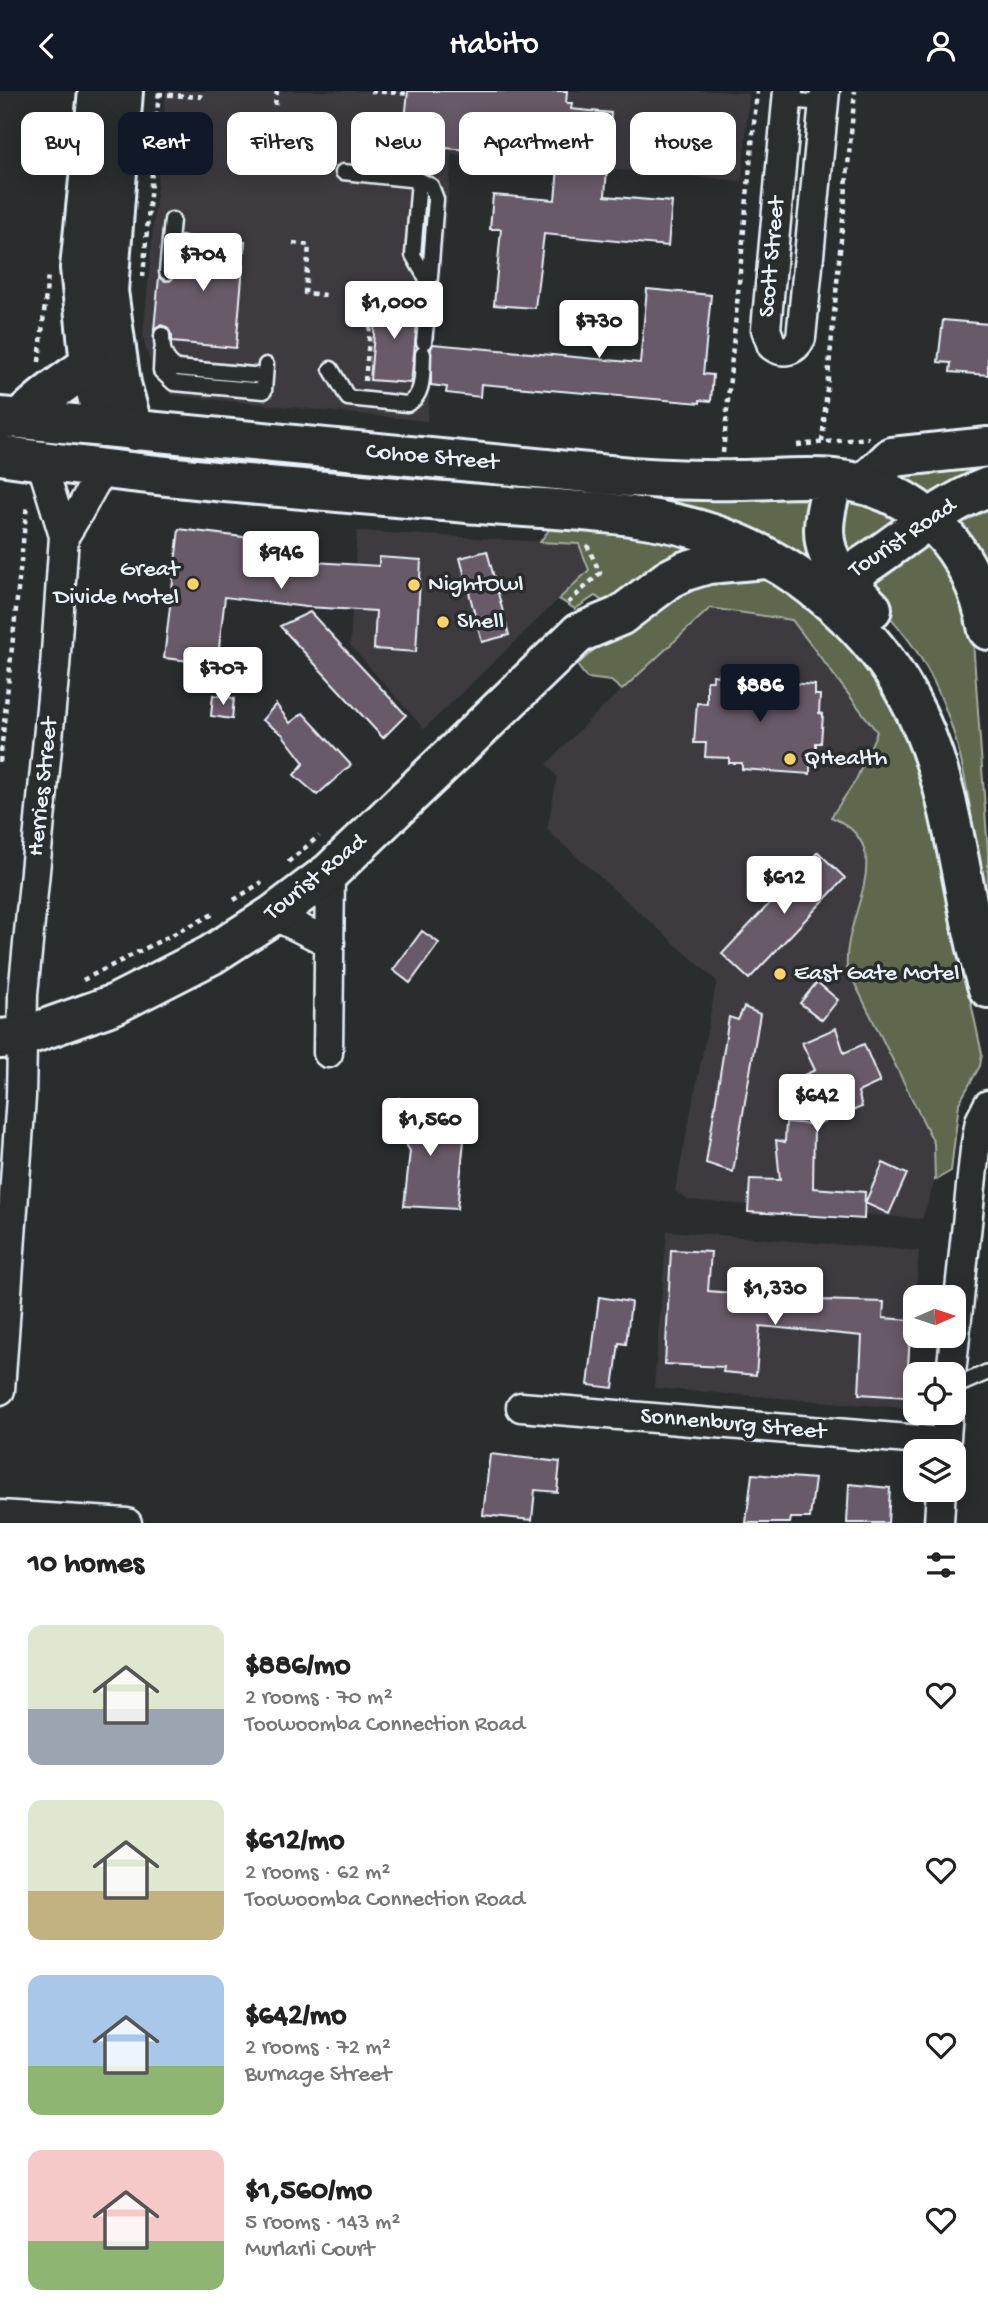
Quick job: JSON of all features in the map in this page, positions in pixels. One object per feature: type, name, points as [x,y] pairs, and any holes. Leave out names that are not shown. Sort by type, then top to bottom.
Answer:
[{"type":"main road","points":[[98,91],[80,253],[82,305],[90,365],[119,429]]},
{"type":"main road","points":[[147,92],[108,291],[121,384],[119,429],[114,443],[136,453],[328,473],[421,499]]},
{"type":"main road","points":[[10,418],[59,389],[90,365]]},
{"type":"main road","name":"Cohoe Street","points":[[10,418],[119,429],[543,487],[739,544],[767,559],[830,585]]},
{"type":"main road","points":[[988,447],[892,457],[849,482],[825,510],[823,535],[830,585],[889,628],[932,693],[954,761],[944,797],[988,988]]},
{"type":"main road","name":"Cohoe Street","points":[[0,455],[104,468],[421,499],[543,487],[691,480],[849,482]]},
{"type":"main road","points":[[849,482],[897,497],[929,519],[960,553],[970,570],[983,603],[988,630]]},
{"type":"main road","name":"Tourist Road","points":[[830,585],[929,519],[972,493],[988,487]]},
{"type":"main road","points":[[572,619],[620,616],[669,579],[685,571],[708,564],[767,559]]},
{"type":"main road","name":"Tourist Road","points":[[11,1038],[116,1004],[211,955],[269,898],[330,872],[572,619]]},
{"type":"street","name":"Scott Street","points":[[787,95],[766,335],[772,346],[782,351],[794,348],[801,338],[824,97]]},
{"type":"street","name":"Herries Street","points":[[0,1390],[21,1097],[11,1038],[23,994],[55,667],[64,536],[41,461]]},
{"type":"street","name":"Herries Street","points":[[64,536],[104,468]]},
{"type":"street","points":[[328,1053],[330,872]]},
{"type":"street","points":[[269,898],[330,943]]},
{"type":"street","points":[[952,1362],[975,1149],[980,1121],[988,1105]]},
{"type":"street","name":"Sonnenburg Street","points":[[521,1407],[903,1442]]},
{"type":"street","points":[[939,1523],[940,1502]]},
{"type":"street","points":[[0,1515],[127,1523]]},
{"type":"lane","points":[[787,95],[824,97]]},
{"type":"lane","points":[[331,369],[348,398],[407,404],[415,400],[420,391],[429,284],[413,255],[419,180],[343,172]]},
{"type":"lane","points":[[166,272],[172,220]]},
{"type":"lane","points":[[162,335],[161,371],[174,383],[264,391],[266,371]]},
{"type":"lane","points":[[966,1382],[988,1372]]},
{"type":"path","points":[[142,278],[147,92],[200,97],[201,91]]},
{"type":"path","points":[[275,105],[277,91]]},
{"type":"path","points":[[370,91],[411,94]]},
{"type":"path","points":[[732,454],[722,456],[757,91]]},
{"type":"path","points":[[822,442],[855,91]]},
{"type":"path","points":[[293,243],[309,245],[305,293],[326,295]]},
{"type":"path","points":[[365,382],[373,299]]},
{"type":"path","points":[[788,447],[878,437]]},
{"type":"path","points":[[0,762],[27,503]]},
{"type":"path","points":[[572,619],[600,573],[585,540]]},
{"type":"path","points":[[283,866],[329,828]]},
{"type":"path","points":[[80,982],[214,913],[269,898]]},
{"type":"shaded area","points":[[166,91],[721,91],[749,94],[742,181],[675,175],[736,175],[736,112],[630,112],[630,171],[616,170],[616,112],[459,112],[459,156],[452,155],[427,421],[171,395],[153,373],[143,337],[158,175],[213,175],[213,112],[164,112]]},
{"type":"shaded area","name":"Shell","points":[[357,531],[579,544],[589,570],[424,729],[350,645]]},
{"type":"shaded area","name":"East Gate Motel","points":[[710,608],[792,620],[878,732],[856,780],[832,816],[846,823],[858,834],[865,848],[868,864],[849,935],[847,968],[934,1143],[935,1180],[922,1219],[688,1200],[675,1191],[717,981],[547,830],[557,777],[547,764],[586,723]]},
{"type":"shaded area","points":[[667,1231],[919,1251],[916,1285],[903,1285],[903,1348],[911,1348],[910,1362],[903,1362],[903,1408],[654,1388]]},
{"type":"green space","points":[[988,458],[988,480],[936,503],[897,476]]},
{"type":"green space","points":[[566,489],[818,494],[808,552],[804,555],[765,540],[564,493]]},
{"type":"green space","points":[[845,498],[872,506],[906,523],[847,563],[839,536]]},
{"type":"green space","points":[[988,500],[988,569],[952,518]]},
{"type":"green space","points":[[554,523],[588,526],[691,546],[693,550],[607,604],[595,596],[575,609],[559,599],[589,570],[579,544],[540,542]]},
{"type":"green space","points":[[922,537],[942,559],[957,585],[973,641],[988,852],[988,909],[985,909],[965,781],[949,718],[916,650],[861,585]]},
{"type":"green space","points":[[747,574],[778,585],[832,623],[889,697],[922,775],[982,1054],[980,1066],[959,1103],[951,1171],[935,1180],[934,1143],[847,968],[848,947],[866,864],[863,846],[852,830],[831,817],[856,780],[877,732],[792,620],[710,608],[622,690],[611,681],[587,678],[577,665],[623,624],[685,581]]},
{"type":"building","points":[[408,91],[567,91],[566,103],[572,103],[571,109],[601,112],[459,112],[459,149],[446,148],[445,163],[445,112],[406,112]]},
{"type":"building","points":[[557,175],[607,175],[605,196],[672,202],[668,246],[544,234],[535,308],[494,305],[501,229],[490,229],[493,195],[555,200]]},
{"type":"building","points":[[181,236],[245,242],[236,348],[172,342],[167,327],[161,325],[154,330],[159,277],[170,281],[178,273]]},
{"type":"building","points":[[647,289],[711,295],[703,374],[713,375],[711,401],[700,400],[700,403],[481,384],[480,397],[446,393],[447,387],[431,385],[433,344],[640,363]]},
{"type":"building","points":[[377,299],[419,303],[411,383],[370,380]]},
{"type":"building","points":[[943,320],[988,324],[988,375],[950,372],[951,363],[938,362]]},
{"type":"building","points":[[179,529],[283,542],[281,560],[379,566],[379,557],[421,560],[416,652],[374,649],[376,611],[306,607],[225,597],[217,664],[164,658]]},
{"type":"building","points":[[487,551],[509,635],[482,642],[460,558]]},
{"type":"building","points":[[310,612],[406,715],[383,738],[280,626]]},
{"type":"building","points":[[720,670],[757,673],[754,704],[784,678],[789,683],[815,685],[815,695],[820,695],[819,713],[823,714],[821,743],[816,743],[816,762],[810,762],[810,774],[742,769],[742,763],[729,763],[729,758],[705,757],[706,743],[694,743],[697,703],[707,704],[707,681],[713,681],[713,675],[719,676]]},
{"type":"building","points":[[213,695],[234,698],[232,719],[211,716]]},
{"type":"building","points":[[276,704],[290,723],[303,713],[351,765],[317,795],[294,775],[304,763],[282,734],[262,720]]},
{"type":"building","points":[[818,852],[845,878],[749,979],[722,954]]},
{"type":"building","points":[[422,931],[439,943],[410,983],[393,970]]},
{"type":"building","points":[[817,982],[838,1000],[822,1020],[800,1003]]},
{"type":"building","points":[[744,1007],[760,1014],[733,1172],[706,1163],[729,1017],[738,1020]]},
{"type":"building","points":[[836,1028],[844,1053],[864,1044],[880,1082],[858,1092],[862,1107],[814,1125],[813,1188],[865,1192],[864,1219],[748,1212],[750,1179],[780,1180],[776,1140],[785,1142],[786,1122],[812,1124],[789,1082],[815,1070],[802,1043]]},
{"type":"building","points":[[399,1098],[416,1117],[439,1113],[448,1129],[465,1131],[457,1209],[404,1206],[410,1151],[386,1111]]},
{"type":"building","points":[[883,1163],[907,1174],[889,1214],[865,1203]]},
{"type":"building","points":[[671,1250],[711,1252],[708,1291],[816,1300],[884,1302],[883,1318],[903,1319],[903,1348],[909,1348],[908,1362],[903,1362],[903,1397],[859,1394],[862,1336],[760,1326],[756,1375],[723,1372],[724,1367],[665,1364]]},
{"type":"building","points":[[599,1297],[631,1302],[626,1344],[619,1343],[613,1388],[588,1385]]},
{"type":"building","points":[[490,1454],[560,1462],[557,1492],[535,1490],[532,1520],[483,1515]]},
{"type":"building","points":[[752,1474],[815,1479],[810,1518],[791,1518],[790,1523],[746,1523]]},
{"type":"building","points":[[849,1484],[890,1488],[888,1523],[847,1523]]},
{"type":"place","name":"Great Divide Motel","points":[[193,584]]},
{"type":"place","name":"NightOwl","points":[[414,585]]},
{"type":"place","name":"Shell","points":[[443,622]]},
{"type":"place","name":"QHealth","points":[[790,759]]},
{"type":"place","name":"East Gate Motel","points":[[780,974]]}]
